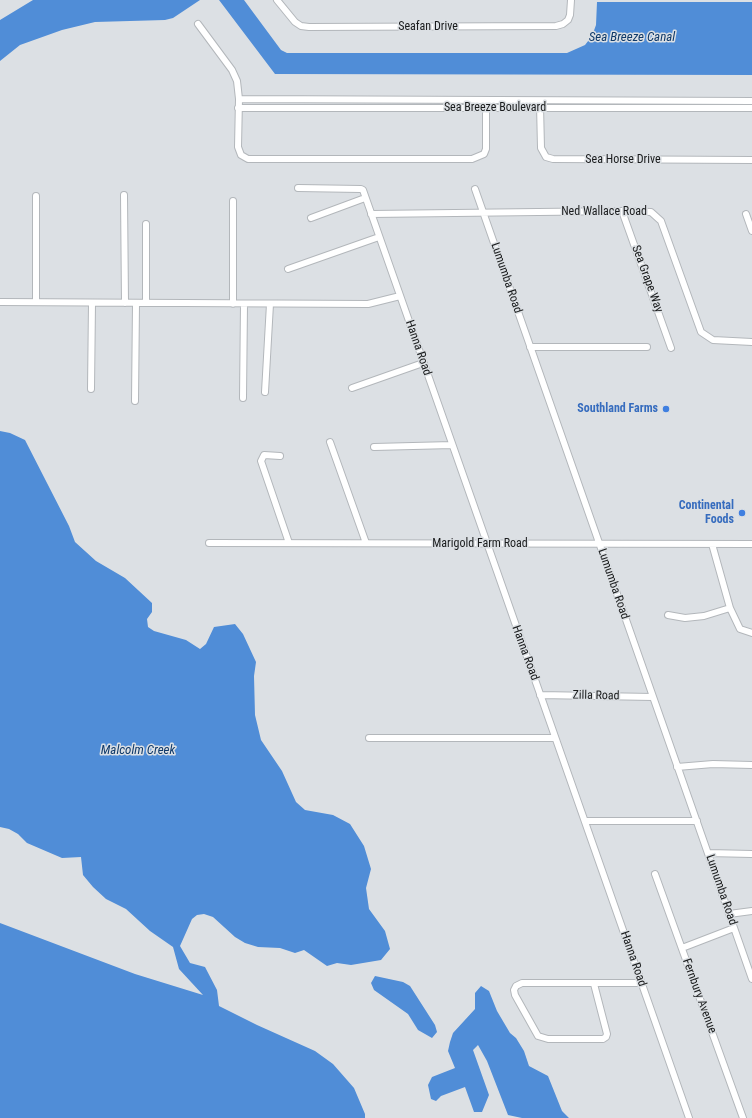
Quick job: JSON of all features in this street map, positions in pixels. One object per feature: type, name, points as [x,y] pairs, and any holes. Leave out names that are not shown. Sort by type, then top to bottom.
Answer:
[{"type":"street","name":"Seafan Drive","points":[[277,0],[295,22],[302,26],[317,27],[556,26],[563,24],[568,20],[570,16],[571,0]]},
{"type":"street","points":[[198,24],[232,70],[237,81],[239,99],[239,151],[244,157],[252,159],[472,159],[484,154],[486,149],[486,100]]},
{"type":"street","name":"Sea Breeze Boulevard","points":[[239,99],[752,101]]},
{"type":"street","name":"Sea Horse Drive","points":[[540,100],[540,148],[542,154],[553,160],[752,160]]},
{"type":"street","name":"Sea Breeze Boulevard","points":[[238,108],[752,108]]},
{"type":"street","name":"Hanna Road","points":[[298,188],[362,189],[689,1118]]},
{"type":"street","name":"Lumumba Road","points":[[474,189],[752,979]]},
{"type":"street","points":[[124,195],[125,303]]},
{"type":"street","points":[[36,196],[36,302]]},
{"type":"street","points":[[311,218],[365,198]]},
{"type":"street","points":[[233,201],[233,304]]},
{"type":"street","name":"Ned Wallace Road","points":[[371,214],[483,214],[622,211],[651,212],[658,217],[700,330],[703,334],[713,340],[752,342]]},
{"type":"street","name":"Sea Grape Way","points":[[622,211],[671,348]]},
{"type":"street","points":[[746,214],[752,231]]},
{"type":"street","points":[[146,224],[146,303]]},
{"type":"street","points":[[288,269],[379,237]]},
{"type":"street","points":[[0,302],[374,304],[400,296]]},
{"type":"street","points":[[91,389],[92,303]]},
{"type":"street","points":[[135,401],[136,303]]},
{"type":"street","points":[[243,398],[244,304]]},
{"type":"street","points":[[265,392],[270,304]]},
{"type":"street","points":[[530,347],[647,347]]},
{"type":"street","points":[[352,388],[423,363]]},
{"type":"street","points":[[330,442],[366,543]]},
{"type":"street","points":[[374,447],[452,445]]},
{"type":"street","points":[[280,456],[266,455],[263,456],[261,461],[289,543]]},
{"type":"street","name":"Marigold Farm Road","points":[[209,543],[752,544]]},
{"type":"street","points":[[712,544],[730,608],[740,629],[752,633]]},
{"type":"street","points":[[668,615],[685,618],[704,616],[730,608]]},
{"type":"street","name":"Zilla Road","points":[[540,695],[653,697]]},
{"type":"street","points":[[369,738],[555,738]]},
{"type":"street","points":[[677,767],[713,764],[752,765]]},
{"type":"street","points":[[585,821],[696,821]]},
{"type":"street","points":[[708,853],[752,854]]},
{"type":"street","name":"Fernbury Avenue","points":[[655,874],[743,1118]]},
{"type":"street","points":[[729,914],[752,910]]},
{"type":"street","points":[[682,948],[734,928]]},
{"type":"street","points":[[594,984],[607,1034],[603,1039],[548,1039],[538,1036],[514,990],[516,986],[522,984],[641,983]]},
{"type":"water","points":[[33,0],[200,0],[173,18],[165,20],[95,22],[62,30],[20,45],[0,61],[0,20]]},
{"type":"water","name":"Sea Breeze Canal","points":[[219,0],[244,0],[281,50],[287,53],[567,53],[585,45],[592,36],[596,25],[597,2],[752,2],[752,75],[275,74]]},
{"type":"water","name":"Malcolm Creek","points":[[0,431],[10,433],[25,440],[69,526],[75,542],[96,561],[125,578],[152,603],[152,612],[147,619],[148,627],[154,631],[186,640],[200,649],[206,644],[214,627],[235,624],[243,634],[256,662],[254,676],[255,715],[261,740],[282,771],[296,802],[305,810],[333,815],[350,824],[364,846],[371,869],[366,888],[369,909],[385,931],[390,949],[381,960],[351,965],[337,963],[327,966],[304,950],[295,953],[280,948],[258,947],[245,943],[235,937],[213,917],[204,914],[197,915],[192,919],[180,946],[190,963],[205,967],[217,990],[219,1006],[315,1051],[333,1064],[354,1088],[365,1114],[365,1118],[0,1118],[0,923],[135,974],[203,995],[179,969],[173,947],[150,931],[126,909],[106,899],[93,887],[83,875],[81,857],[62,858],[27,843],[18,834],[9,829],[0,827]]},
{"type":"water","points":[[375,976],[403,982],[410,986],[435,1025],[437,1032],[432,1038],[418,1030],[408,1014],[374,990],[371,983]]},
{"type":"water","points":[[481,986],[489,991],[497,1011],[510,1033],[516,1038],[524,1051],[529,1066],[548,1076],[562,1111],[569,1118],[522,1118],[508,1115],[487,1061],[478,1045],[473,1050],[489,1095],[482,1112],[474,1112],[465,1087],[441,1096],[436,1101],[431,1099],[428,1085],[432,1077],[455,1068],[448,1051],[450,1042],[453,1033],[475,1009],[475,993]]},
{"type":"place","name":"Southland Farms","points":[[666,409]]},
{"type":"place","name":"Continental Foods","points":[[742,513]]}]
